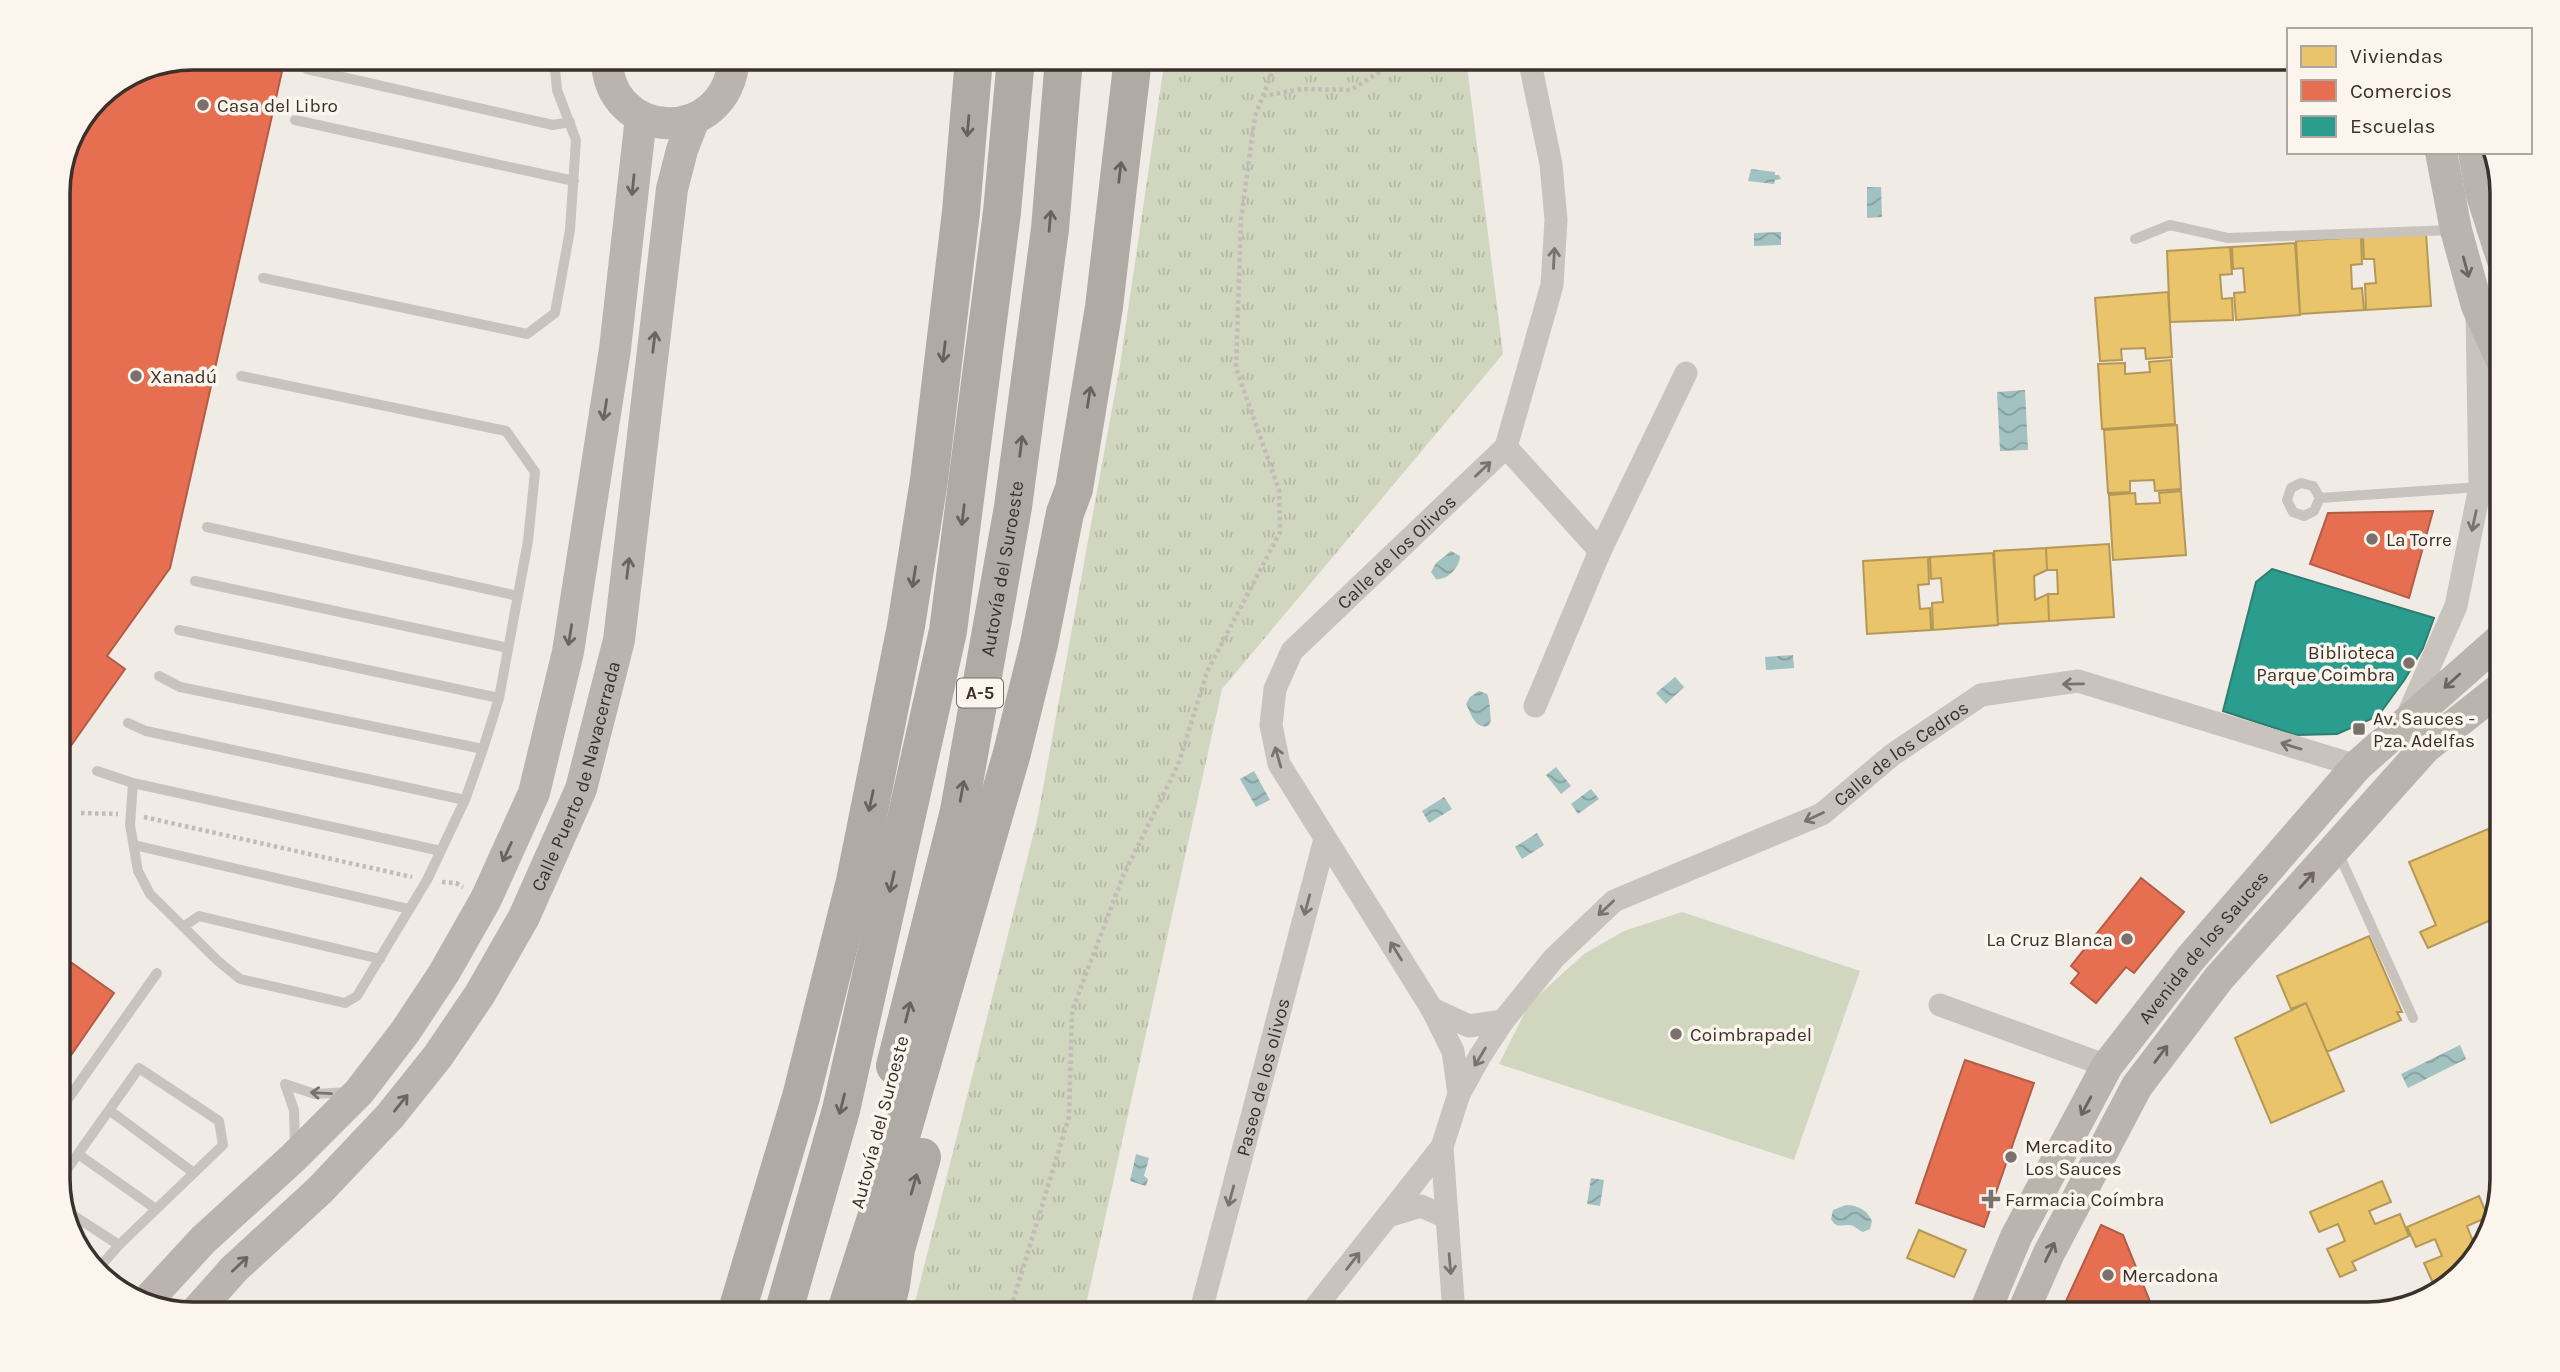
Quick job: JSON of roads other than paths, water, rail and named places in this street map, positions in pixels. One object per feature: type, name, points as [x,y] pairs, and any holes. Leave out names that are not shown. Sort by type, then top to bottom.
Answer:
[{"type":"highway","points":[[740,1302],[802,1097],[855,881],[906,626],[929,480],[953,279],[973,70]]},
{"type":"highway","name":"Autovía del Suroeste","points":[[786,1302],[841,1110],[948,631],[1002,212],[1015,70]]},
{"type":"highway","name":"Autovía del Suroeste","points":[[829,1302],[880,1126],[959,811],[1013,507],[1050,229],[1063,70]]},
{"type":"highway","points":[[849,1302],[888,1181],[1012,753],[1039,644],[1065,513],[1074,489],[1104,307],[1132,70]]},
{"type":"highway","points":[[886,1302],[896,1249],[1020,800],[1075,514],[1074,489]]},
{"type":"highway","points":[[874,1302],[896,1249]]},
{"type":"street","points":[[607,70],[613,89],[625,105],[641,117],[676,124],[694,119],[711,109],[725,93],[733,70]]},
{"type":"street","points":[[1531,70],[1550,164],[1556,220],[1552,285],[1506,447],[1600,551]]},
{"type":"street","name":"Calle Puerto de Navacerrada","points":[[153,1295],[203,1240],[293,1158],[359,1092],[405,1032],[438,983],[486,899],[534,793],[568,652],[615,349],[641,117]]},
{"type":"street","name":"Calle Puerto de Navacerrada","points":[[205,1302],[234,1269],[320,1190],[390,1116],[438,1056],[480,994],[524,918],[581,789],[619,640],[672,189],[682,150],[694,119]]},
{"type":"street","points":[[2441,154],[2456,230],[2477,306],[2490,335]]},
{"type":"street","points":[[2474,154],[2481,192],[2490,220]]},
{"type":"street","points":[[2403,724],[2456,606],[2480,487],[2477,306]]},
{"type":"street","points":[[1535,706],[1600,551],[1686,373]]},
{"type":"street","name":"Calle de los Olivos","points":[[1459,1094],[1453,1051],[1432,1009],[1279,764],[1271,725],[1275,689],[1292,651],[1506,447]]},
{"type":"street","name":"Avenida de los Sauces","points":[[1989,1302],[2015,1237],[2107,1066],[2190,959],[2357,766],[2490,648]]},
{"type":"street","name":"Calle de los Cedros","points":[[1459,1094],[1503,1021],[1554,958],[1614,901],[1822,814],[1892,755],[1981,695],[2078,681],[2357,766]]},
{"type":"street","name":"Avenida de los Sauces","points":[[2027,1302],[2049,1253],[2137,1086],[2218,978],[2425,748],[2490,697]]},
{"type":"street","name":"Paseo de los olivos","points":[[1203,1302],[1325,839]]},
{"type":"street","points":[[1940,1005],[2107,1066]]},
{"type":"street","points":[[1432,1009],[1469,1026],[1503,1021]]},
{"type":"street","points":[[1320,1302],[1442,1147],[1459,1094]]},
{"type":"street","points":[[1442,1147],[1453,1302]]},
{"type":"street","points":[[1388,1216],[1421,1206],[1446,1217]]},
{"type":"lane","points":[[311,70],[553,125],[569,122]]},
{"type":"lane","points":[[263,278],[527,334],[555,313],[570,230],[576,140],[557,90],[555,70]]},
{"type":"lane","points":[[295,120],[573,181]]},
{"type":"lane","points":[[2135,239],[2170,225],[2228,238],[2456,230]]},
{"type":"lane","points":[[133,783],[130,825],[138,871],[150,894],[240,979],[345,1003],[357,996],[427,880],[465,800],[499,698],[528,541],[535,472],[506,431],[241,376]]},
{"type":"lane","points":[[2320,498],[2480,487]]},
{"type":"lane","points":[[207,527],[518,596]]},
{"type":"lane","points":[[195,581],[508,648]]},
{"type":"lane","points":[[179,630],[499,698]]},
{"type":"lane","points":[[159,676],[180,687],[483,749]]},
{"type":"lane","points":[[128,723],[146,731],[465,800]]},
{"type":"lane","points":[[97,771],[133,783],[441,851]]},
{"type":"lane","points":[[134,845],[409,909]]},
{"type":"lane","points":[[2336,848],[2413,1018]]},
{"type":"lane","points":[[183,927],[199,916],[380,959]]},
{"type":"lane","points":[[70,1096],[158,973]]},
{"type":"lane","points":[[70,1165],[139,1068],[219,1121],[223,1145],[104,1263]]},
{"type":"lane","points":[[293,1158],[296,1136],[294,1110],[285,1084],[315,1094],[359,1092]]},
{"type":"lane","points":[[109,1110],[194,1173]]},
{"type":"lane","points":[[78,1154],[156,1209]]},
{"type":"lane","points":[[77,1217],[119,1245]]},
{"type":"water","points":[[1751,169],[1775,172],[1781,179],[1775,180],[1774,184],[1748,181]]},
{"type":"water","points":[[1867,187],[1881,187],[1882,217],[1867,218]]},
{"type":"water","points":[[1781,232],[1781,245],[1754,246],[1754,233]]},
{"type":"water","points":[[2025,390],[2028,450],[2000,451],[1997,392]]},
{"type":"water","points":[[1451,551],[1460,556],[1458,565],[1448,576],[1436,579],[1431,572],[1436,563]]},
{"type":"water","points":[[1793,655],[1794,668],[1766,670],[1765,657]]},
{"type":"water","points":[[1675,677],[1684,687],[1666,704],[1656,693]]},
{"type":"water","points":[[1479,691],[1488,696],[1491,721],[1488,726],[1477,723],[1466,704],[1470,697]]},
{"type":"water","points":[[1556,767],[1571,786],[1561,794],[1546,775]]},
{"type":"water","points":[[1254,771],[1270,800],[1256,807],[1240,779]]},
{"type":"water","points":[[1591,789],[1599,799],[1578,814],[1571,804]]},
{"type":"water","points":[[1444,797],[1452,809],[1429,823],[1422,811]]},
{"type":"water","points":[[1537,833],[1544,845],[1522,859],[1515,847]]},
{"type":"water","points":[[2460,1045],[2466,1059],[2408,1088],[2401,1074]]},
{"type":"water","points":[[1136,1154],[1149,1158],[1144,1176],[1148,1179],[1146,1186],[1130,1181]]},
{"type":"water","points":[[1591,1178],[1604,1180],[1600,1206],[1587,1204]]},
{"type":"water","points":[[1846,1205],[1858,1207],[1868,1214],[1872,1221],[1870,1229],[1863,1232],[1851,1225],[1835,1224],[1831,1219],[1833,1210]]},
{"type":"place","name":"Casa del Libro","points":[[203,105]]},
{"type":"place","name":"Xanadú","points":[[136,376]]},
{"type":"place","name":"La Torre","points":[[2372,539]]},
{"type":"place","name":"Biblioteca Parque Coimbra","points":[[2409,663]]},
{"type":"place","name":"Av. Sauces - Pza. Adelfas","points":[[2359,729]]},
{"type":"place","name":"La Cruz Blanca","points":[[2127,939]]},
{"type":"place","name":"Coimbrapadel","points":[[1676,1034]]},
{"type":"place","name":"Mercadito Los Sauces","points":[[2011,1157]]},
{"type":"place","name":"Farmacia Coímbra","points":[[1991,1199]]},
{"type":"place","name":"Mercadona","points":[[2108,1275]]}]
